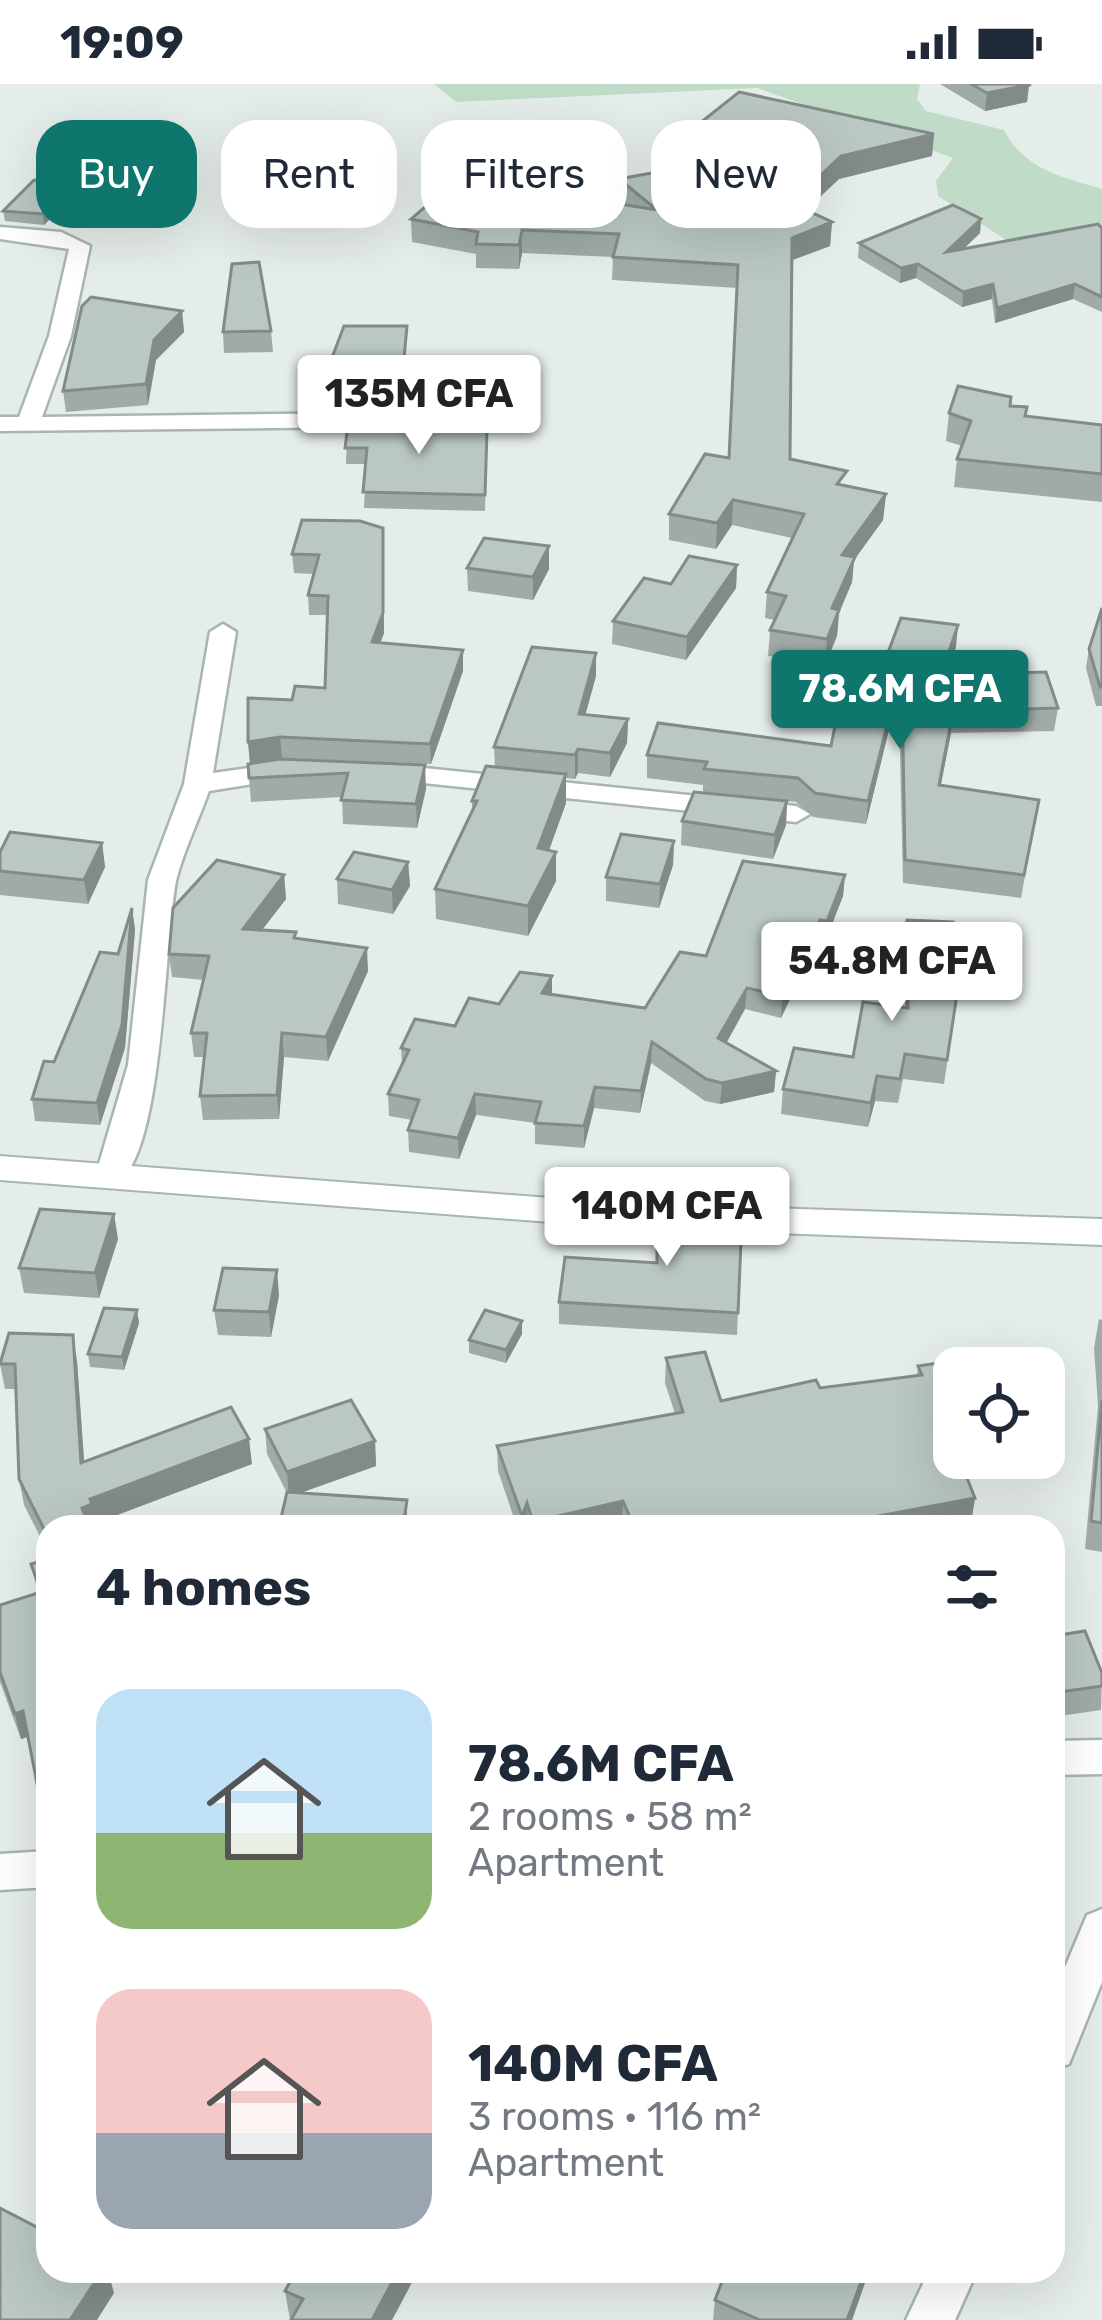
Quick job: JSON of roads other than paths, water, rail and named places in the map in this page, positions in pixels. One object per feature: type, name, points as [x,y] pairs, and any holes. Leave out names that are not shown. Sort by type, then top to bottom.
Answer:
[{"type":"main road","points":[[0,1168],[615,1215],[1102,1232]]},
{"type":"street","points":[[0,233],[61,238],[80,246],[59,336],[28,424]]},
{"type":"street","points":[[0,424],[395,420]]},
{"type":"street","points":[[112,1174],[144,1065],[162,880],[198,784],[223,632]]},
{"type":"street","points":[[198,784],[282,770],[339,771],[796,814]]},
{"type":"street","points":[[1065,1758],[1102,1757]]},
{"type":"street","points":[[0,1872],[36,1870]]},
{"type":"street","points":[[1065,2020],[1102,1928]]},
{"type":"street","points":[[930,2320],[947,2283]]}]
